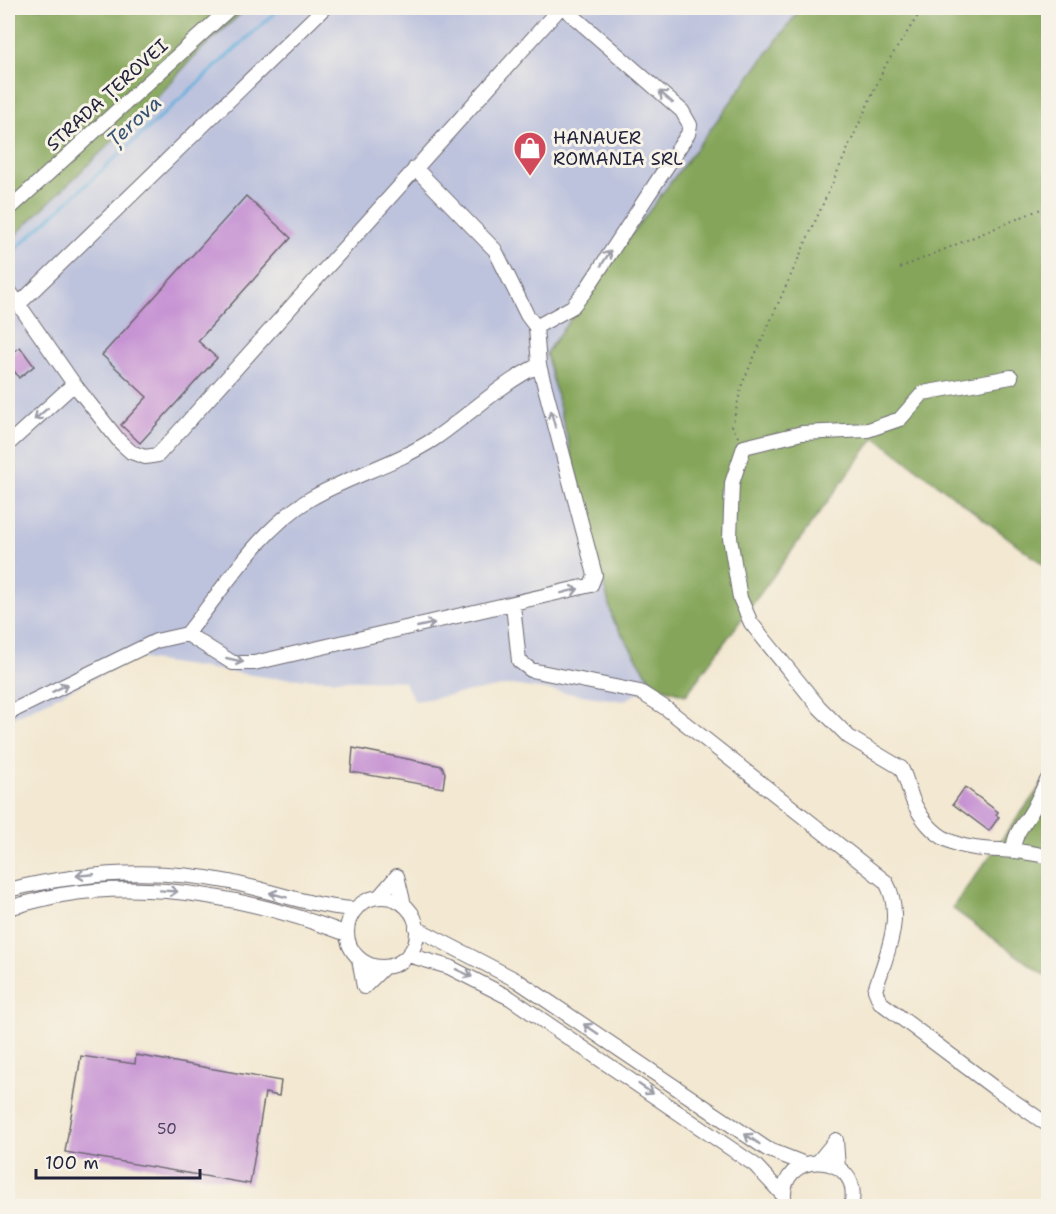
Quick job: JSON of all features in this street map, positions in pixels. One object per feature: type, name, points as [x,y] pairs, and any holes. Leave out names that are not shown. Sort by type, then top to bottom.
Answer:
[{"type":"street","name":"STRADA ȚEROVEI","points":[[8,210],[230,8]]},
{"type":"street","points":[[19,304],[324,8]]},
{"type":"street","points":[[8,289],[74,384],[131,452],[145,457],[158,454],[562,8],[682,111],[690,125],[688,134],[586,290],[572,307],[536,327]]},
{"type":"street","points":[[187,634],[233,663],[254,663],[513,605],[591,585],[595,575],[538,365],[536,327],[527,315],[495,250],[415,168]]},
{"type":"street","points":[[8,713],[156,640],[187,634],[266,535],[286,516],[310,499],[432,440],[522,374],[538,365]]},
{"type":"street","points":[[1011,377],[924,393],[900,420],[868,430],[802,433],[744,447],[732,483],[730,538],[740,598],[751,623],[819,707],[849,737],[901,768],[915,806],[928,824],[945,839],[973,850],[1013,851],[1048,857]]},
{"type":"street","points":[[8,444],[74,384]]},
{"type":"street","points":[[513,605],[519,661],[531,670],[640,692],[675,715],[886,882],[894,895],[896,908],[894,925],[875,990],[880,1002],[993,1087],[1048,1125]]},
{"type":"street","points":[[1013,851],[1014,839],[1022,822],[1035,806],[1048,779]]},
{"type":"street","points":[[8,890],[58,878],[115,872],[173,874],[231,882],[300,896],[329,908],[356,909]]},
{"type":"street","points":[[359,959],[375,967],[393,965],[408,955],[416,938],[414,920],[404,905],[397,876],[379,897]]},
{"type":"street","points":[[8,908],[61,895],[116,890],[172,891],[227,899],[324,925],[347,934]]},
{"type":"street","points":[[384,967],[364,987],[359,959],[348,943],[350,917],[356,909],[370,899],[379,897],[404,905]]},
{"type":"street","points":[[416,928],[518,981],[767,1149],[812,1163],[838,1168]]},
{"type":"street","points":[[408,955],[449,967],[510,998],[687,1124],[755,1166],[784,1201]]},
{"type":"street","points":[[784,1201],[790,1176],[812,1163],[836,1140],[838,1168],[850,1184],[853,1206]]},
{"type":"path","points":[[744,447],[732,427],[742,384],[798,253],[885,66],[923,8]]},
{"type":"path","points":[[900,268],[1048,206]]},
{"type":"shaded area","points":[[247,8],[801,8],[632,234],[547,353],[613,619],[654,685],[623,701],[512,685],[415,701],[403,681],[272,678],[136,658],[8,720],[8,242],[154,101],[197,53]]},
{"type":"green space","points":[[8,8],[247,8],[197,53],[154,101],[8,242]]},
{"type":"green space","points":[[801,8],[1048,8],[1048,568],[875,437],[686,695],[654,685],[613,620],[546,353]]},
{"type":"green space","points":[[1048,776],[1048,978],[952,908]]},
{"type":"building","points":[[246,196],[291,238],[198,341],[217,358],[140,443],[121,425],[147,397],[102,355]]},
{"type":"building","points":[[20,347],[34,366],[19,378],[8,362],[8,356]]},
{"type":"building","points":[[353,748],[442,766],[445,773],[443,788],[351,772]]},
{"type":"building","points":[[965,787],[998,812],[996,815],[999,817],[989,831],[953,804]]},
{"type":"building","points":[[136,1055],[281,1081],[279,1096],[265,1093],[250,1184],[65,1152],[81,1056],[135,1064]]},
{"type":"waterway","name":"Țerova","points":[[8,256],[280,8]]},
{"type":"place","name":"HANAUER ROMANIA SRL","points":[[530,177]]}]
